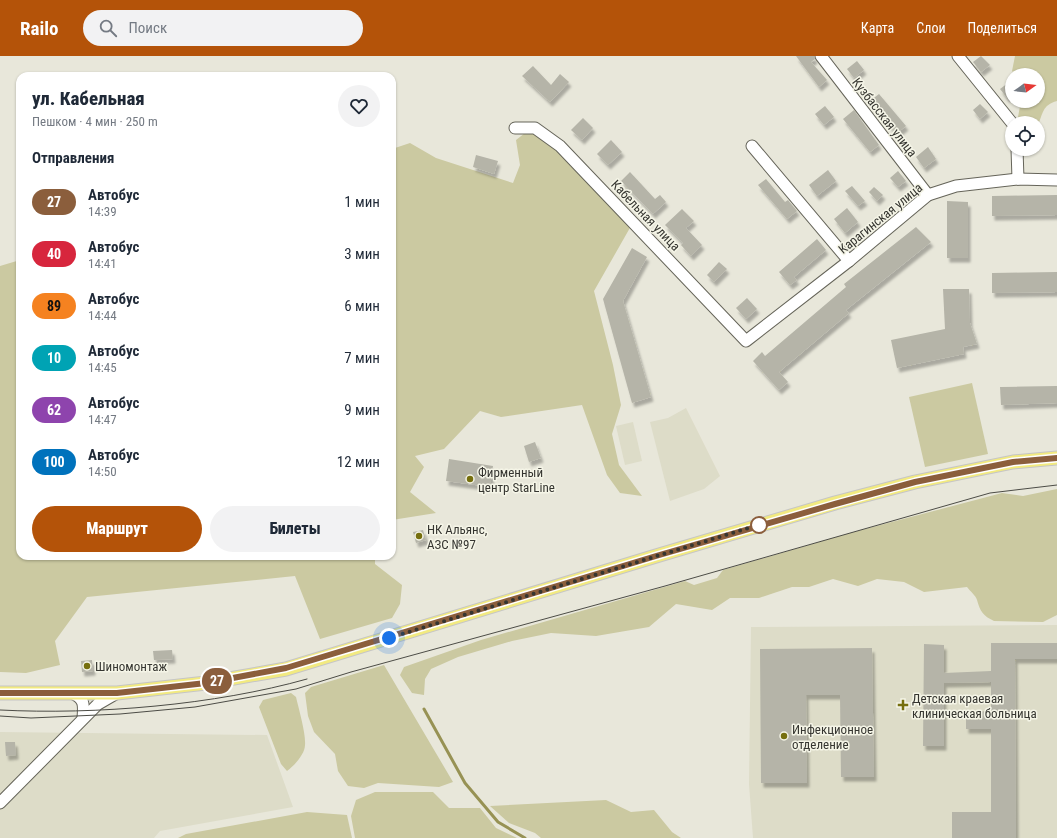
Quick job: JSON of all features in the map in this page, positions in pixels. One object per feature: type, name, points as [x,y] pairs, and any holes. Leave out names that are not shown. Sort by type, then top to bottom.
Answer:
[{"type":"main road","points":[[0,693],[117,693],[206,683],[286,668],[656,556],[915,482],[1005,464],[1057,458]]},
{"type":"street","name":"Кузбасская улица","points":[[821,56],[928,195]]},
{"type":"street","points":[[958,56],[1006,116]]},
{"type":"street","name":"Кабельная улица","points":[[515,128],[535,128],[560,146],[746,341]]},
{"type":"street","points":[[752,146],[849,261]]},
{"type":"street","points":[[1017,156],[1018,179]]},
{"type":"street","name":"Карагинская улица","points":[[746,341],[849,261],[928,195],[956,186],[1018,179],[1057,180]]},
{"type":"street","points":[[72,693],[80,697],[84,704],[83,718]]},
{"type":"street","points":[[0,803],[83,718],[98,704],[117,693]]},
{"type":"shaded area","points":[[1015,56],[1057,56],[1057,101],[1048,105],[1041,116],[1018,116],[1020,108],[1045,108],[1045,68],[1013,68]]},
{"type":"shaded area","points":[[525,133],[535,133],[559,151],[631,226],[594,291],[613,365],[621,405],[612,434],[619,465],[642,496],[620,493],[607,475],[582,405],[501,417],[480,411],[444,449],[415,456],[424,467],[410,492],[436,513],[396,519],[396,148],[410,143],[436,158],[513,183],[520,165],[516,140]]},
{"type":"shaded area","points":[[16,261],[16,560],[375,560],[375,564],[402,585],[400,604],[392,618],[320,639],[295,576],[87,597],[55,641],[60,665],[26,673],[0,672],[0,266]]},
{"type":"shaded area","points":[[972,383],[988,454],[925,467],[909,397]]},
{"type":"shaded area","points":[[686,408],[720,476],[704,489],[670,501],[650,422],[668,418]]},
{"type":"shaded area","points":[[633,422],[642,461],[625,465],[616,426]]},
{"type":"shaded area","points":[[1057,489],[1057,615],[1043,622],[994,621],[982,613],[977,600],[967,587],[924,592],[904,582],[877,579],[858,586],[833,579],[809,587],[792,587],[759,598],[730,598],[712,610],[676,604],[649,627],[596,636],[551,633],[512,641],[458,657],[431,669],[425,679],[424,695],[412,693],[400,675],[404,667],[481,640],[685,581],[694,585],[717,578],[723,570],[850,533],[1002,493],[1023,496]]},
{"type":"shaded area","name":"Детская краевая клиническая больница","points":[[1057,625],[1057,838],[753,838],[749,784],[751,627]]},
{"type":"shaded area","points":[[384,665],[453,782],[439,787],[378,783],[364,788],[348,786],[338,771],[335,754],[314,732],[308,716],[305,693],[311,687]]},
{"type":"shaded area","points":[[291,693],[296,697],[303,728],[305,748],[296,763],[287,771],[281,764],[259,707],[263,700]]},
{"type":"shaded area","points":[[0,732],[267,735],[293,807],[160,831],[154,838],[0,838]]},
{"type":"shaded area","points":[[375,792],[433,792],[449,808],[480,808],[496,828],[517,838],[355,838],[351,816],[356,800]]},
{"type":"shaded area","points":[[606,800],[631,812],[654,810],[672,832],[681,838],[541,838],[535,833],[509,823],[490,806]]},
{"type":"shaded area","points":[[307,812],[347,815],[352,838],[178,838],[186,834]]},
{"type":"building","points":[[796,56],[814,56],[815,59],[811,62],[827,80],[819,87]]},
{"type":"building","points":[[981,56],[990,65],[981,72],[973,62]]},
{"type":"building","points":[[857,61],[864,70],[854,78],[847,69]]},
{"type":"building","points":[[533,66],[551,85],[560,74],[569,82],[550,102],[522,76]]},
{"type":"building","points":[[1005,85],[1005,95],[1000,89]]},
{"type":"building","points":[[879,94],[906,126],[896,134],[870,101]]},
{"type":"building","points":[[980,104],[988,112],[980,119],[973,110]]},
{"type":"building","points":[[825,106],[834,117],[824,125],[815,114]]},
{"type":"building","points":[[854,110],[879,145],[870,152],[843,119]]},
{"type":"building","points":[[583,118],[593,128],[582,140],[571,130]]},
{"type":"building","points":[[611,140],[622,152],[608,165],[597,154]]},
{"type":"building","points":[[928,147],[936,159],[924,168],[916,157]]},
{"type":"building","points":[[476,155],[498,161],[494,174],[473,167]]},
{"type":"building","points":[[828,170],[836,181],[817,196],[809,185]]},
{"type":"building","points":[[898,171],[906,181],[898,187],[890,178]]},
{"type":"building","points":[[630,172],[655,199],[660,195],[666,202],[653,214],[621,181]]},
{"type":"building","points":[[766,179],[785,202],[788,200],[797,211],[787,219],[758,185]]},
{"type":"building","points":[[852,186],[865,201],[858,206],[845,191]]},
{"type":"building","points":[[874,187],[883,195],[877,201],[869,192]]},
{"type":"building","points":[[1057,195],[1057,215],[992,216],[992,196]]},
{"type":"building","points":[[947,201],[968,202],[968,258],[947,258]]},
{"type":"building","points":[[847,208],[858,222],[845,233],[834,219]]},
{"type":"building","points":[[682,209],[694,221],[686,228],[702,245],[691,256],[681,245],[683,243],[665,225]]},
{"type":"building","points":[[916,227],[931,242],[846,310],[849,313],[779,372],[788,382],[779,390],[753,361],[762,352],[765,356],[846,287],[844,284]]},
{"type":"building","points":[[817,239],[826,250],[794,277],[797,280],[790,285],[779,272]]},
{"type":"building","points":[[632,248],[647,257],[623,301],[651,397],[632,403],[603,299]]},
{"type":"building","points":[[719,262],[727,269],[714,282],[707,275]]},
{"type":"building","points":[[1057,272],[1057,292],[992,293],[992,273]]},
{"type":"building","points":[[943,289],[969,289],[970,323],[977,344],[963,347],[964,354],[897,368],[891,340],[945,329]]},
{"type":"building","points":[[747,298],[757,309],[746,319],[736,308]]},
{"type":"building","points":[[1057,386],[1057,403],[1001,405],[1000,387]]},
{"type":"building","points":[[535,442],[541,458],[529,462],[524,446]]},
{"type":"building","points":[[449,459],[493,466],[490,487],[446,481]]},
{"type":"building","points":[[423,530],[426,540],[416,543],[413,532]]},
{"type":"building","points":[[991,643],[1057,643],[1057,659],[1015,659],[1016,838],[952,838],[952,812],[991,812],[991,729],[966,729],[966,712],[991,711],[991,682],[944,683],[944,746],[923,746],[924,644],[944,645],[944,673],[991,671]]},
{"type":"building","name":"Инфекционное отделение","points":[[872,648],[874,777],[841,777],[840,695],[806,695],[807,783],[761,783],[760,649]]},
{"type":"building","points":[[172,650],[173,659],[154,660],[153,651]]},
{"type":"building","name":"Шиномонтаж","points":[[92,660],[93,671],[82,672],[81,661]]},
{"type":"building","points":[[5,742],[15,742],[16,755],[6,756]]},
{"type":"waterway","points":[[424,709],[465,783],[498,822],[525,838]]},
{"type":"tram line","points":[[0,716],[31,718],[120,714],[195,707],[296,689],[351,672],[665,586],[990,493],[1057,485]]},
{"type":"tram line","points":[[0,710],[76,711],[195,702],[234,696],[307,679]]},
{"type":"bus line","name":"27","points":[[0,693],[117,693],[206,683],[286,668],[404,634],[765,523],[915,482],[1013,462],[1057,458]]},
{"type":"place","name":"Фирменный центр StarLine","points":[[470,479]]},
{"type":"place","name":"НК Альянс, АЗС №97","points":[[419,536]]},
{"type":"place","name":"Шиномонтаж","points":[[87,666]]},
{"type":"place","name":"Детская краевая клиническая больница","points":[[903,705]]},
{"type":"place","name":"Инфекционное отделение","points":[[784,736]]},
{"type":"route","points":[[389,638],[765,523],[759,525]]}]
